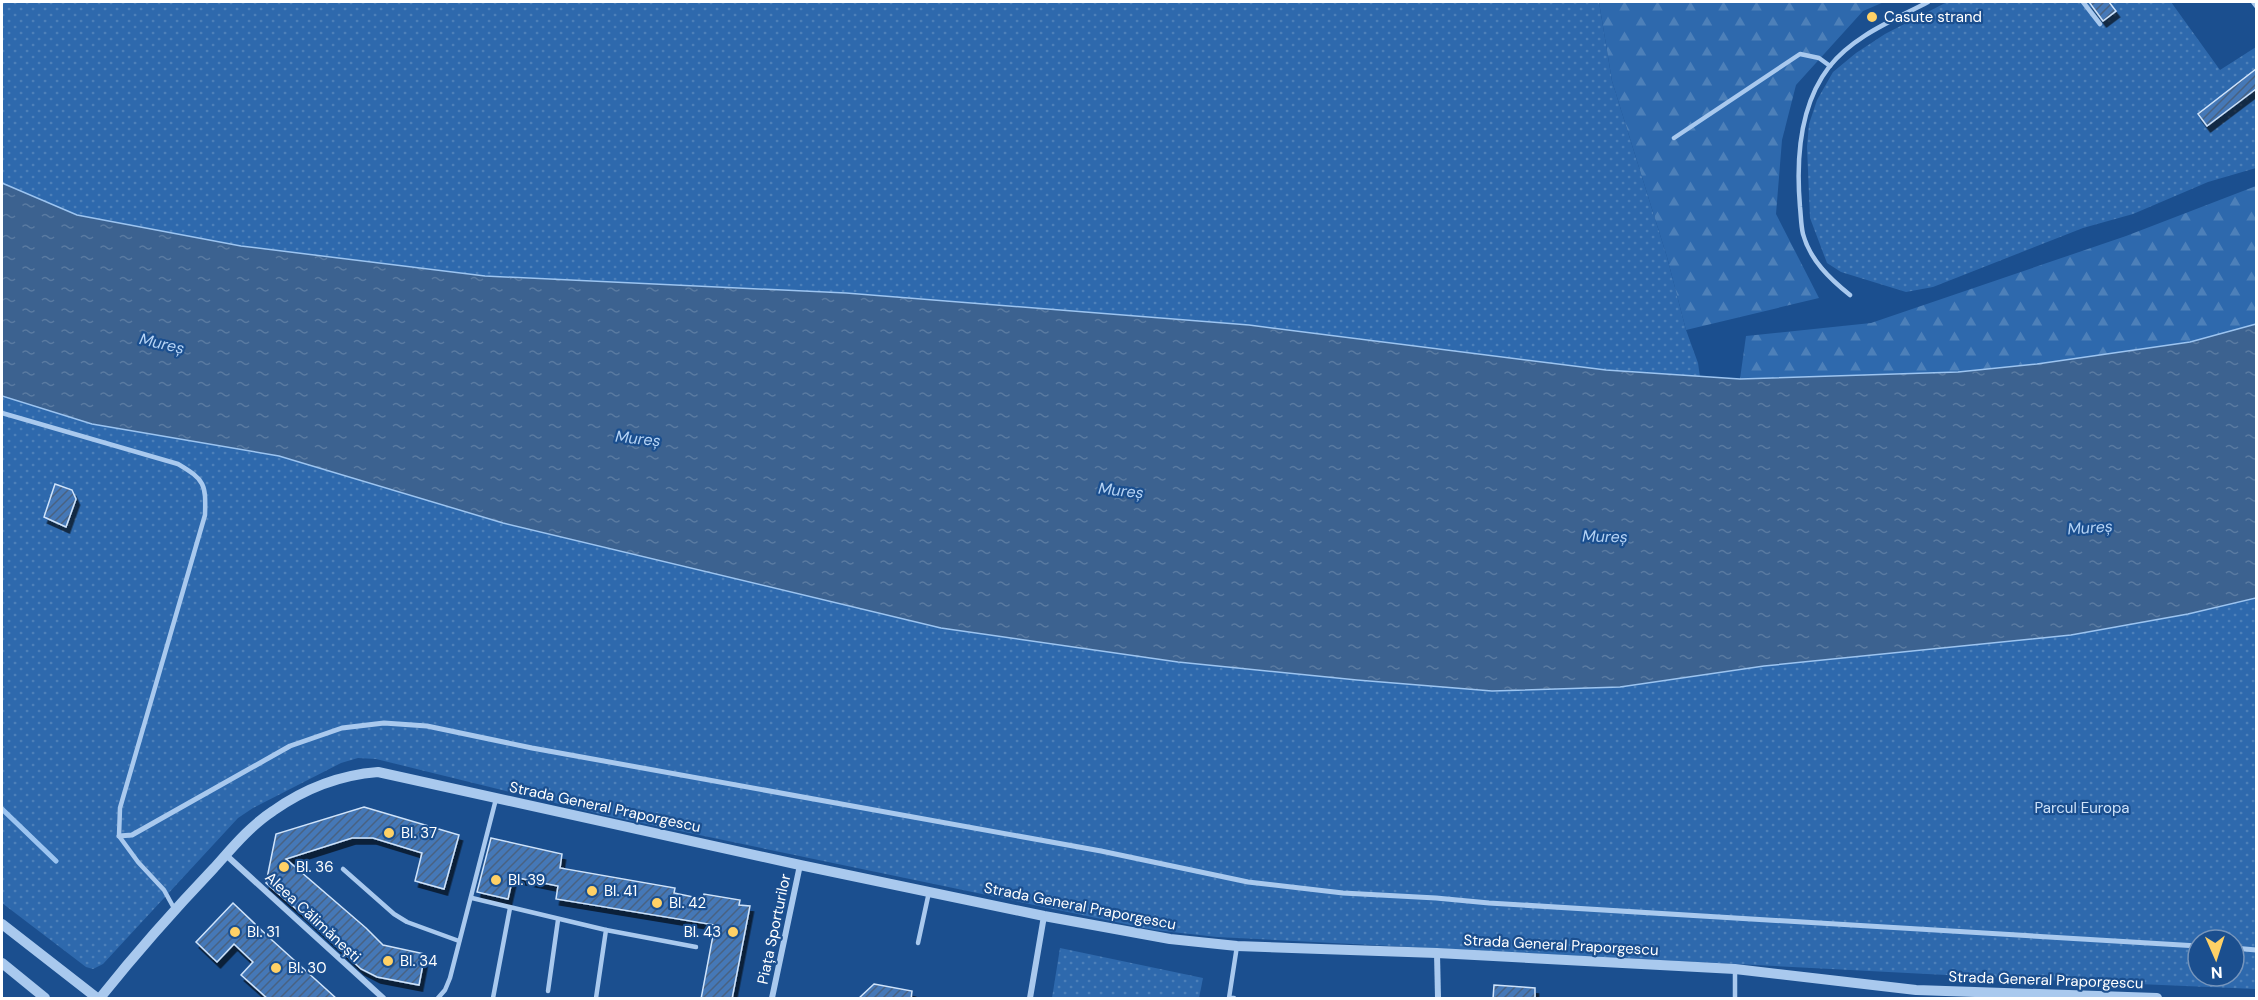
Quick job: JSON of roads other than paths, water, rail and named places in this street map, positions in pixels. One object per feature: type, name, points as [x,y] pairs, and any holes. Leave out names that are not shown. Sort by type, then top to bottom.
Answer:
[{"type":"street","points":[[119,836],[132,835],[290,746],[342,728],[384,723],[428,726],[532,748],[1101,851],[1248,882],[1343,893],[1489,903],[2186,945]]},
{"type":"street","name":"Strada General Praporgescu","points":[[99,999],[175,910],[249,829],[273,810],[323,784],[354,774],[378,772],[800,865],[1044,916],[1170,939],[1237,946],[1437,953],[1735,969],[1989,996],[2157,999]]},
{"type":"street","name":"Aleea Călimănești","points":[[226,855],[383,999]]},
{"type":"street","name":"Piața Sporturilor","points":[[772,999],[800,865]]},
{"type":"street","points":[[1030,999],[1044,916]]},
{"type":"street","points":[[2,924],[99,999]]},
{"type":"street","points":[[1437,953],[1438,999]]},
{"type":"street","points":[[2,963],[45,999]]},
{"type":"lane","points":[[1850,295],[1820,266],[1803,234],[1797,178],[1804,119],[1817,85],[1830,66],[1848,49],[1872,32],[1928,2]]},
{"type":"lane","points":[[2083,2],[2100,24]]},
{"type":"lane","points":[[2253,2],[2256,6]]},
{"type":"lane","points":[[1674,138],[1800,54],[1819,58],[1830,66]]},
{"type":"lane","points":[[2,413],[178,464],[196,474],[206,490],[205,515],[120,808],[119,836],[148,875],[164,890],[175,910]]},
{"type":"lane","points":[[438,999],[448,984],[496,799]]},
{"type":"lane","points":[[343,869],[394,914],[407,922],[459,940]]},
{"type":"lane","points":[[918,944],[929,892]]},
{"type":"lane","points":[[472,898],[558,920],[696,946]]},
{"type":"lane","points":[[493,999],[510,908]]},
{"type":"lane","points":[[548,991],[558,920]]},
{"type":"lane","points":[[596,999],[606,930]]},
{"type":"lane","points":[[1234,999],[1229,998],[1237,946]]},
{"type":"lane","points":[[1735,969],[1735,999]]},
{"type":"water","name":"Mureș","points":[[2,183],[77,215],[241,246],[485,276],[846,293],[1249,325],[1606,370],[1740,379],[1958,372],[2037,364],[2190,342],[2256,324],[2256,598],[2188,614],[2071,635],[1764,666],[1620,687],[1492,691],[1178,662],[941,628],[503,523],[279,456],[92,424],[2,396]]},
{"type":"waterway","points":[[2,809],[56,861]]},
{"type":"place","name":"Casute strand","points":[[1872,17]]},
{"type":"place","name":"Bl. 37","points":[[389,833]]},
{"type":"place","name":"Bl. 36","points":[[284,867]]},
{"type":"place","name":"Bl. 39","points":[[496,880]]},
{"type":"place","name":"Bl. 41","points":[[592,891]]},
{"type":"place","name":"Bl. 42","points":[[657,903]]},
{"type":"place","name":"Bl. 31","points":[[235,932]]},
{"type":"place","name":"Bl. 43","points":[[733,932]]},
{"type":"place","name":"Bl. 34","points":[[388,961]]},
{"type":"place","name":"Bl. 30","points":[[276,968]]},
{"type":"park label","name":"Parcul Europa","points":[[2082,808]]}]
